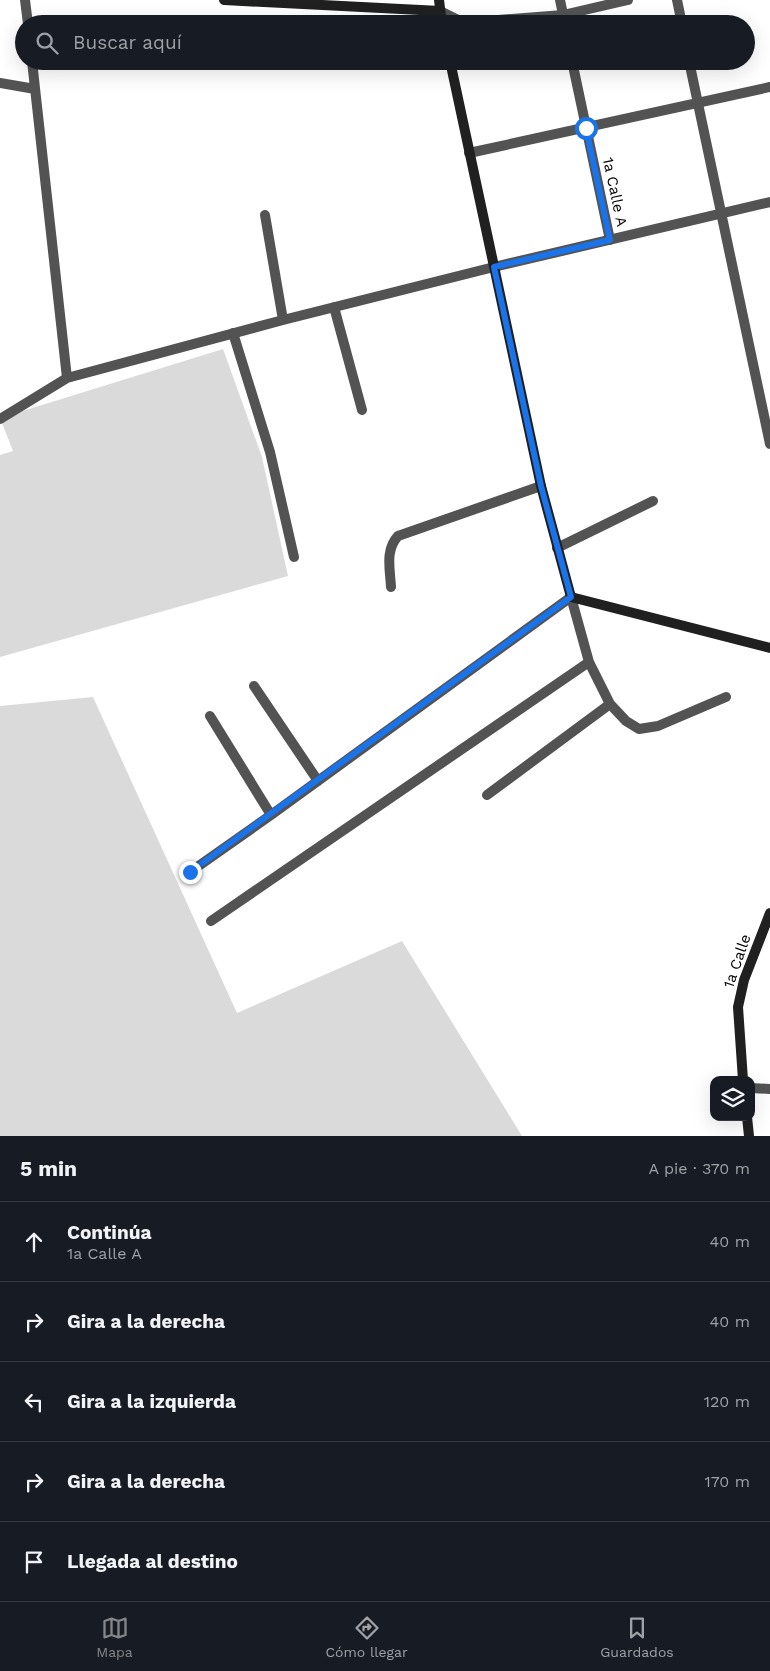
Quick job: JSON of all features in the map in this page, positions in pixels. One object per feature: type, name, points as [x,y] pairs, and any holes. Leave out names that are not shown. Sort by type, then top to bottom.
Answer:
[{"type":"street","points":[[25,0],[27,15]]},
{"type":"street","points":[[224,0],[440,11],[448,15]]},
{"type":"street","points":[[439,0],[441,15]]},
{"type":"street","points":[[560,0],[563,15]]},
{"type":"street","points":[[577,15],[628,0]]},
{"type":"street","points":[[677,0],[680,15]]},
{"type":"street","points":[[33,70],[67,378]]},
{"type":"street","points":[[452,70],[541,486],[589,662],[610,704],[626,721],[639,730],[658,726],[726,697]]},
{"type":"street","name":"1a Calle A","points":[[574,70],[610,240]]},
{"type":"street","points":[[691,70],[770,444]]},
{"type":"street","points":[[0,83],[35,89]]},
{"type":"street","points":[[469,154],[770,87]]},
{"type":"street","points":[[0,419],[67,378],[334,307],[770,202]]},
{"type":"street","points":[[265,215],[283,320]]},
{"type":"street","points":[[334,307],[362,410]]},
{"type":"street","points":[[233,333],[270,452],[294,557]]},
{"type":"street","points":[[390,587],[389,554],[391,544],[398,536],[541,486]]},
{"type":"street","points":[[557,548],[653,501]]},
{"type":"street","points":[[571,597],[770,648]]},
{"type":"street","points":[[190,872],[571,597]]},
{"type":"street","points":[[211,921],[589,662]]},
{"type":"street","points":[[254,686],[318,781]]},
{"type":"street","points":[[487,795],[610,704]]},
{"type":"street","points":[[210,716],[271,815]]},
{"type":"street","name":"1a Calle","points":[[743,1076],[738,1007],[744,980],[770,913]]},
{"type":"street","points":[[755,1088],[770,1089]]},
{"type":"street","points":[[747,1121],[749,1136]]},
{"type":"shaded area","points":[[223,349],[262,457],[288,576],[0,657],[0,455],[13,451],[0,418]]},
{"type":"shaded area","points":[[93,697],[237,1013],[402,941],[522,1136],[0,1136],[0,706]]},
{"type":"route","points":[[190,872],[571,597],[541,486],[494,267],[610,240],[586,128]]}]
